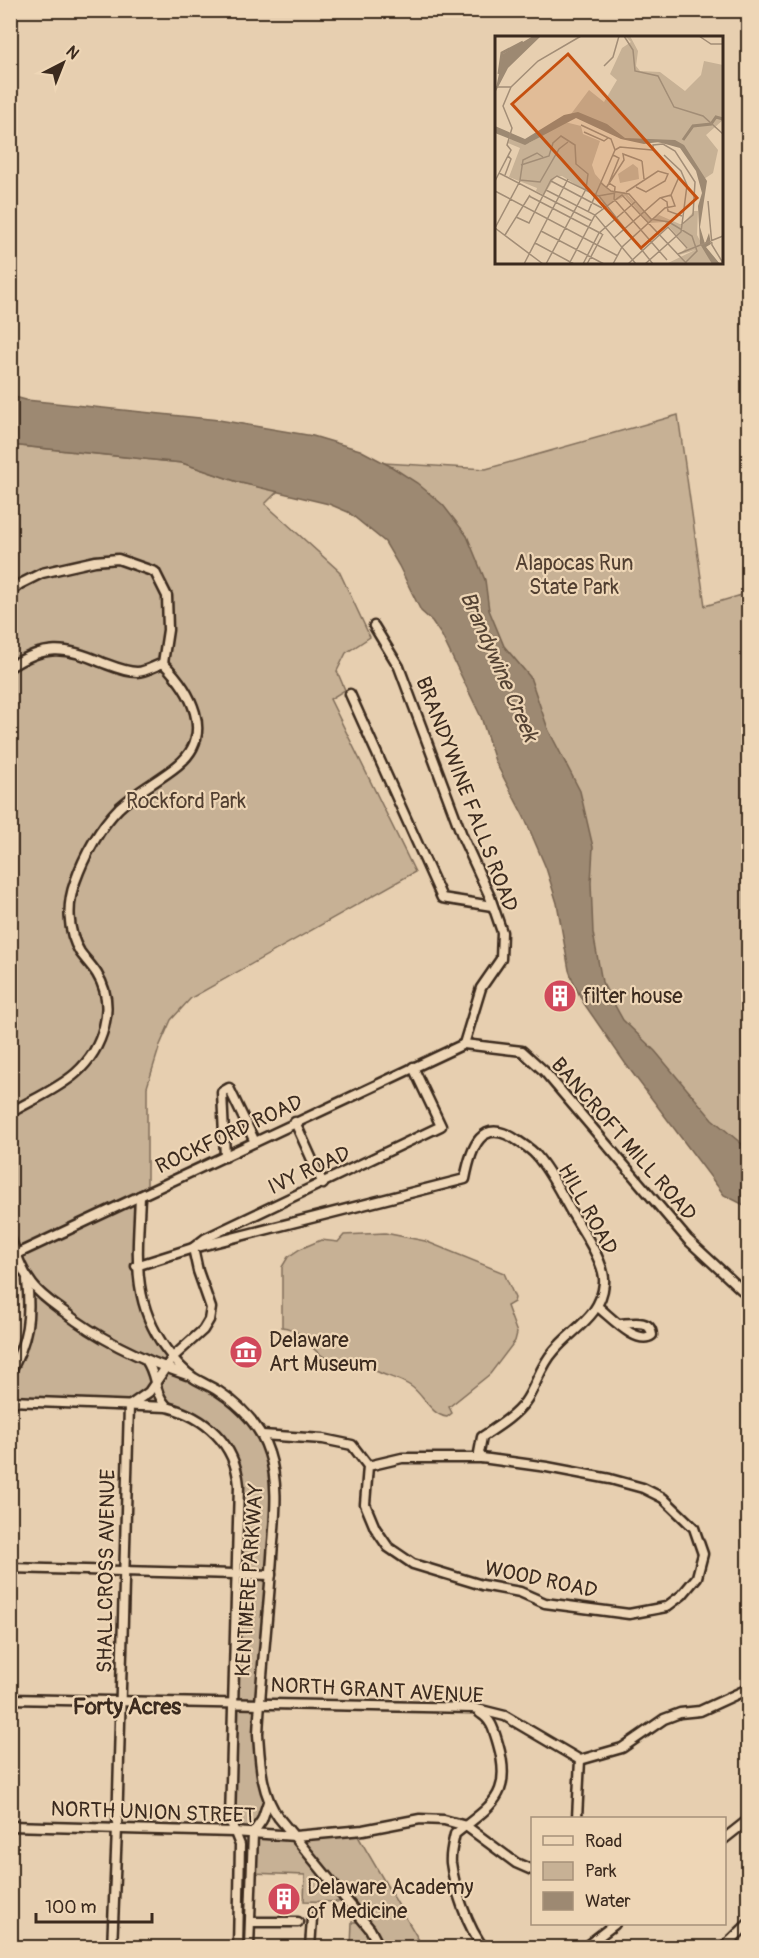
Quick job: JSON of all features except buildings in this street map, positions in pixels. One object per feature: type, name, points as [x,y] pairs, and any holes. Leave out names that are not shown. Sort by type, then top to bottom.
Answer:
[{"type":"street","points":[[10,592],[42,573],[95,561],[118,559],[155,572],[167,596],[168,630],[163,663]]},
{"type":"street","name":"BRANDYWINE FALLS ROAD","points":[[374,626],[399,667],[463,838],[502,932],[501,959],[481,987],[464,1044]]},
{"type":"street","points":[[10,667],[28,656],[48,650],[79,652],[116,668],[138,672],[163,663]]},
{"type":"street","points":[[10,1113],[74,1074],[87,1061],[103,1031],[106,1012],[105,993],[97,973],[81,952],[74,938],[70,922],[70,902],[87,855],[114,814],[126,802],[179,765],[195,741],[197,719],[194,707],[178,678],[163,663]]},
{"type":"street","points":[[350,694],[442,898],[492,906]]},
{"type":"street","name":"ROCKFORD ROAD","points":[[13,1256],[464,1044]]},
{"type":"street","name":"BANCROFT MILL ROAD","points":[[464,1044],[522,1051],[544,1071],[688,1240],[741,1290]]},
{"type":"street","name":"IVY ROAD","points":[[193,1248],[206,1238],[441,1126],[413,1067]]},
{"type":"street","points":[[225,1157],[222,1092],[229,1088],[255,1142]]},
{"type":"street","points":[[295,1122],[323,1184]]},
{"type":"street","name":"HILL ROAD","points":[[193,1248],[465,1179],[473,1146],[485,1133],[497,1131],[509,1135],[535,1153],[546,1168],[594,1252],[604,1281],[598,1307]]},
{"type":"street","name":"KENTMERE PARKWAY","points":[[140,1196],[136,1266],[146,1315],[162,1343],[183,1370],[240,1408],[262,1436],[269,1452],[274,1476],[275,1513],[260,1702],[260,1762],[268,1802],[370,1929],[380,1947]]},
{"type":"street","points":[[10,1237],[13,1256],[46,1299],[104,1339],[165,1368],[195,1379]]},
{"type":"street","points":[[129,1406],[149,1392],[173,1358],[203,1330],[210,1320],[211,1308],[198,1272],[193,1248],[136,1266]]},
{"type":"street","points":[[10,1373],[23,1347],[29,1326],[27,1276]]},
{"type":"street","points":[[482,1458],[479,1453],[482,1437],[510,1417],[525,1402],[537,1376],[554,1350],[584,1324],[598,1307],[621,1324]]},
{"type":"street","points":[[146,1359],[151,1368],[157,1394],[167,1407]]},
{"type":"street","name":"KENTMERE PARKWAY","points":[[10,1401],[167,1407],[197,1418],[219,1436],[231,1454],[239,1485],[230,1820],[240,1845],[238,1947]]},
{"type":"street","name":"SHALLCROSS AVENUE","points":[[112,1947],[129,1406]]},
{"type":"street","points":[[262,1436],[323,1439],[352,1445],[368,1466]]},
{"type":"street","name":"WOOD ROAD","points":[[402,1458],[482,1458],[548,1467],[643,1488],[663,1498],[694,1528],[703,1554],[697,1577],[682,1595],[666,1607],[629,1614],[545,1603],[520,1592],[482,1585],[413,1564],[388,1547],[375,1528],[365,1504],[368,1466],[402,1458]]},
{"type":"street","points":[[10,1568],[271,1575]]},
{"type":"street","points":[[577,1817],[580,1760],[622,1748],[664,1719],[680,1713],[700,1711],[748,1689]]},
{"type":"street","name":"NORTH GRANT AVENUE","points":[[10,1699],[260,1702],[473,1708],[505,1716],[580,1760]]},
{"type":"street","points":[[473,1708],[489,1718],[503,1761],[504,1775],[494,1802],[455,1834],[451,1863],[468,1922],[477,1940],[484,1947]]},
{"type":"street","points":[[249,1947],[253,1833],[262,1820],[268,1802]]},
{"type":"street","name":"NORTH UNION STREET","points":[[10,1826],[234,1832],[295,1836],[363,1830],[420,1819],[444,1820],[466,1826]]},
{"type":"street","points":[[726,1837],[748,1820]]},
{"type":"street","points":[[466,1826],[516,1863],[531,1870]]},
{"type":"street","points":[[310,1947],[312,1918]]},
{"type":"street","points":[[250,1922],[298,1922]]},
{"type":"street","points":[[723,1947],[748,1924]]},
{"type":"street","points":[[584,1947],[612,1925]]},
{"type":"green space","name":"Alapocas Run State Park","points":[[678,415],[705,606],[748,593],[748,1191],[594,1007],[562,871],[380,476],[384,463],[486,469]]},
{"type":"green space","name":"Rockford Park","points":[[11,445],[182,463],[241,483],[278,491],[265,504],[339,571],[370,637],[346,653],[337,671],[345,690],[330,699],[415,872],[191,998],[171,1020],[160,1045],[147,1087],[147,1186],[140,1196],[142,1301],[173,1357],[165,1367],[218,1391],[254,1423],[274,1476],[258,1734],[268,1802],[253,1833],[355,1831],[423,1947],[351,1947],[352,1922],[359,1922],[339,1897],[339,1902],[304,1901],[305,1875],[251,1873],[252,1833],[234,1832],[239,1485],[219,1436],[176,1409],[11,1401],[11,1373],[18,1359],[28,1292],[10,1237]]},
{"type":"green space","points":[[385,1233],[425,1241],[504,1273],[515,1298],[514,1302],[507,1306],[517,1333],[515,1341],[490,1374],[449,1407],[452,1413],[447,1417],[436,1413],[407,1384],[361,1362],[326,1358],[314,1350],[296,1332],[282,1327],[282,1267],[288,1257],[321,1240],[338,1242],[344,1235]]},
{"type":"water","name":"Brandywine Creek","points":[[11,396],[26,400],[219,420],[313,436],[360,450],[417,483],[443,505],[467,536],[485,580],[489,610],[504,646],[530,677],[548,729],[580,791],[593,847],[591,883],[593,933],[602,982],[623,1020],[655,1051],[712,1119],[748,1149],[748,1207],[724,1195],[625,1063],[583,1002],[569,970],[557,903],[546,868],[525,819],[495,761],[481,717],[442,636],[432,621],[421,611],[385,542],[348,512],[329,504],[241,483],[182,463],[11,445]]},
{"type":"place","name":"filter house","points":[[560,996]]},
{"type":"place","name":"Delaware Art Museum","points":[[246,1352]]},
{"type":"place","name":"Delaware Academy of Medicine","points":[[284,1899]]},
{"type":"district","name":"Forty Acres","points":[[127,1706]]}]
